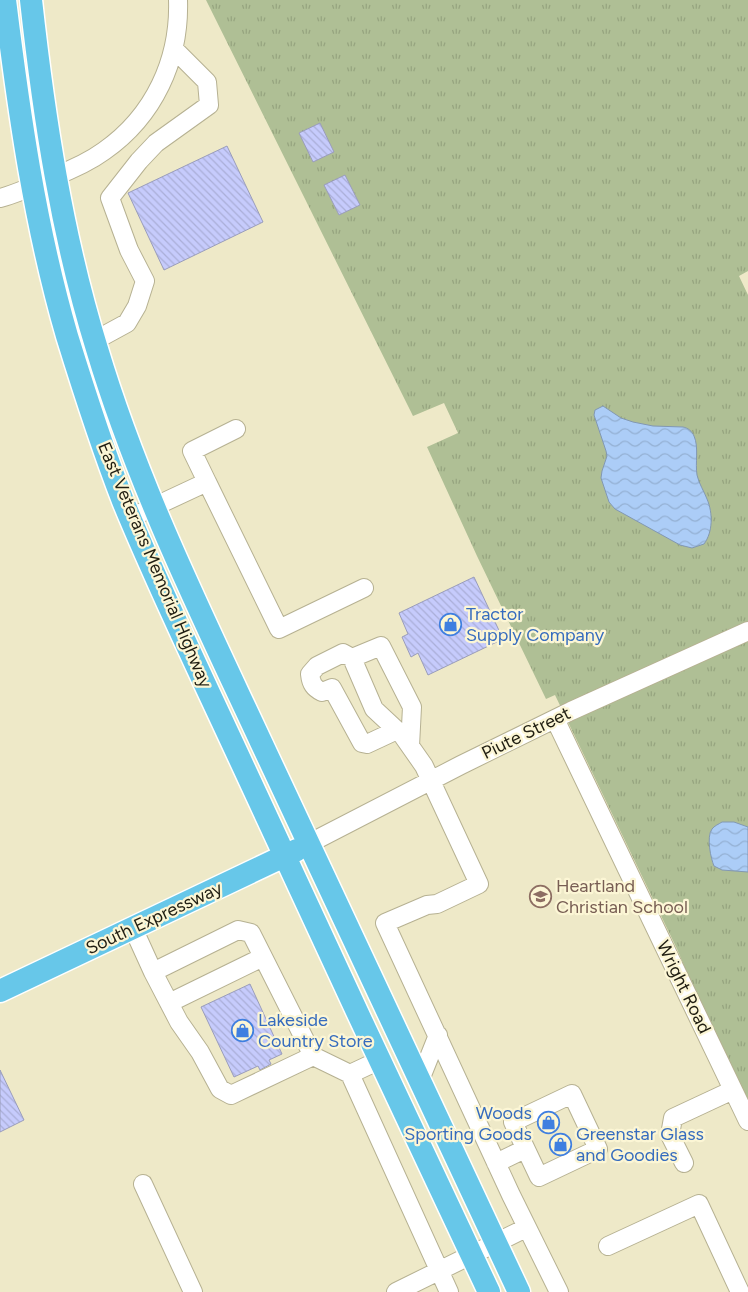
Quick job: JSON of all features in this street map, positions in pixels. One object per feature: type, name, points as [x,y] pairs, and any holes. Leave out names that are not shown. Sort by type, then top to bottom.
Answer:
[{"type":"main road","name":"East Veterans Memorial Highway","points":[[5,0],[25,150],[44,249],[67,335],[103,446],[130,518],[153,571],[284,856],[489,1292]]},
{"type":"main road","name":"East Veterans Memorial Highway","points":[[31,0],[45,115],[68,241],[94,341],[135,462],[182,573],[520,1292]]},
{"type":"main road","name":"South Expressway","points":[[0,991],[308,844]]},
{"type":"street","points":[[0,198],[77,167],[104,152],[130,129],[156,96],[166,76],[177,34],[178,0]]},
{"type":"street","points":[[94,341],[127,323],[137,306],[145,281],[129,250],[110,198],[138,161],[156,143],[209,105],[207,82],[174,49]]},
{"type":"street","points":[[236,429],[192,451],[280,629],[364,588]]},
{"type":"street","points":[[130,518],[207,482]]},
{"type":"street","name":"Piute Street","points":[[308,844],[555,719],[748,631]]},
{"type":"street","points":[[352,658],[380,646],[412,707],[410,746]]},
{"type":"street","points":[[397,730],[367,744],[362,744],[332,688],[322,692],[315,689],[310,674],[317,666],[343,653],[352,658],[374,710],[397,730],[424,766],[479,884],[437,904],[427,905],[386,923],[526,1228],[559,1292]]},
{"type":"street","name":"Wright Road","points":[[555,719],[748,1121]]},
{"type":"street","points":[[133,928],[179,1022],[200,1052],[220,1090],[231,1095],[313,1056]]},
{"type":"street","points":[[153,972],[238,930],[251,933],[313,1056],[350,1074],[449,1292]]},
{"type":"street","points":[[169,1003],[263,957]]},
{"type":"street","points":[[420,1080],[438,1035]]},
{"type":"street","points":[[350,1074],[380,1060]]},
{"type":"street","points":[[684,1163],[670,1135],[673,1118],[733,1090]]},
{"type":"street","points":[[572,1094],[598,1149],[539,1177],[526,1149],[513,1122],[572,1094]]},
{"type":"street","points":[[496,1163],[526,1149]]},
{"type":"street","points":[[143,1184],[193,1292]]},
{"type":"street","points":[[608,1246],[699,1204],[740,1292]]},
{"type":"street","points":[[396,1292],[526,1228]]},
{"type":"green space","points":[[206,0],[748,0],[748,271],[739,276],[748,295],[748,1104],[703,1011],[677,949],[555,695],[546,699],[427,447],[458,433],[444,403],[413,416]]},
{"type":"water","points":[[603,406],[621,418],[633,422],[653,426],[683,427],[692,433],[696,445],[697,475],[709,504],[711,516],[709,534],[704,544],[692,548],[680,545],[615,509],[609,502],[601,478],[607,456],[594,415],[595,410]]},
{"type":"water","points":[[722,822],[734,822],[748,827],[748,872],[722,870],[714,866],[710,853],[709,837],[713,828]]},
{"type":"building","points":[[320,123],[334,152],[313,162],[299,133]]},
{"type":"building","points":[[227,146],[263,222],[164,270],[128,193]]},
{"type":"building","points":[[345,175],[360,205],[339,215],[324,185]]},
{"type":"building","name":"Tractor Supply Company","points":[[474,577],[503,639],[428,675],[418,653],[411,657],[402,637],[408,634],[399,613]]},
{"type":"building","name":"Lakeside Country Store","points":[[250,984],[282,1054],[269,1060],[271,1064],[260,1070],[258,1066],[234,1077],[201,1007]]},
{"type":"building","points":[[0,1070],[24,1120],[0,1132]]},
{"type":"place","name":"Tractor Supply Company","points":[[450,624]]},
{"type":"place","name":"Heartland Christian School","points":[[540,896]]},
{"type":"place","name":"Lakeside Country Store","points":[[242,1030]]},
{"type":"place","name":"Woods Sporting Goods","points":[[548,1123]]},
{"type":"place","name":"Greenstar Glass and Goodies","points":[[560,1144]]}]
